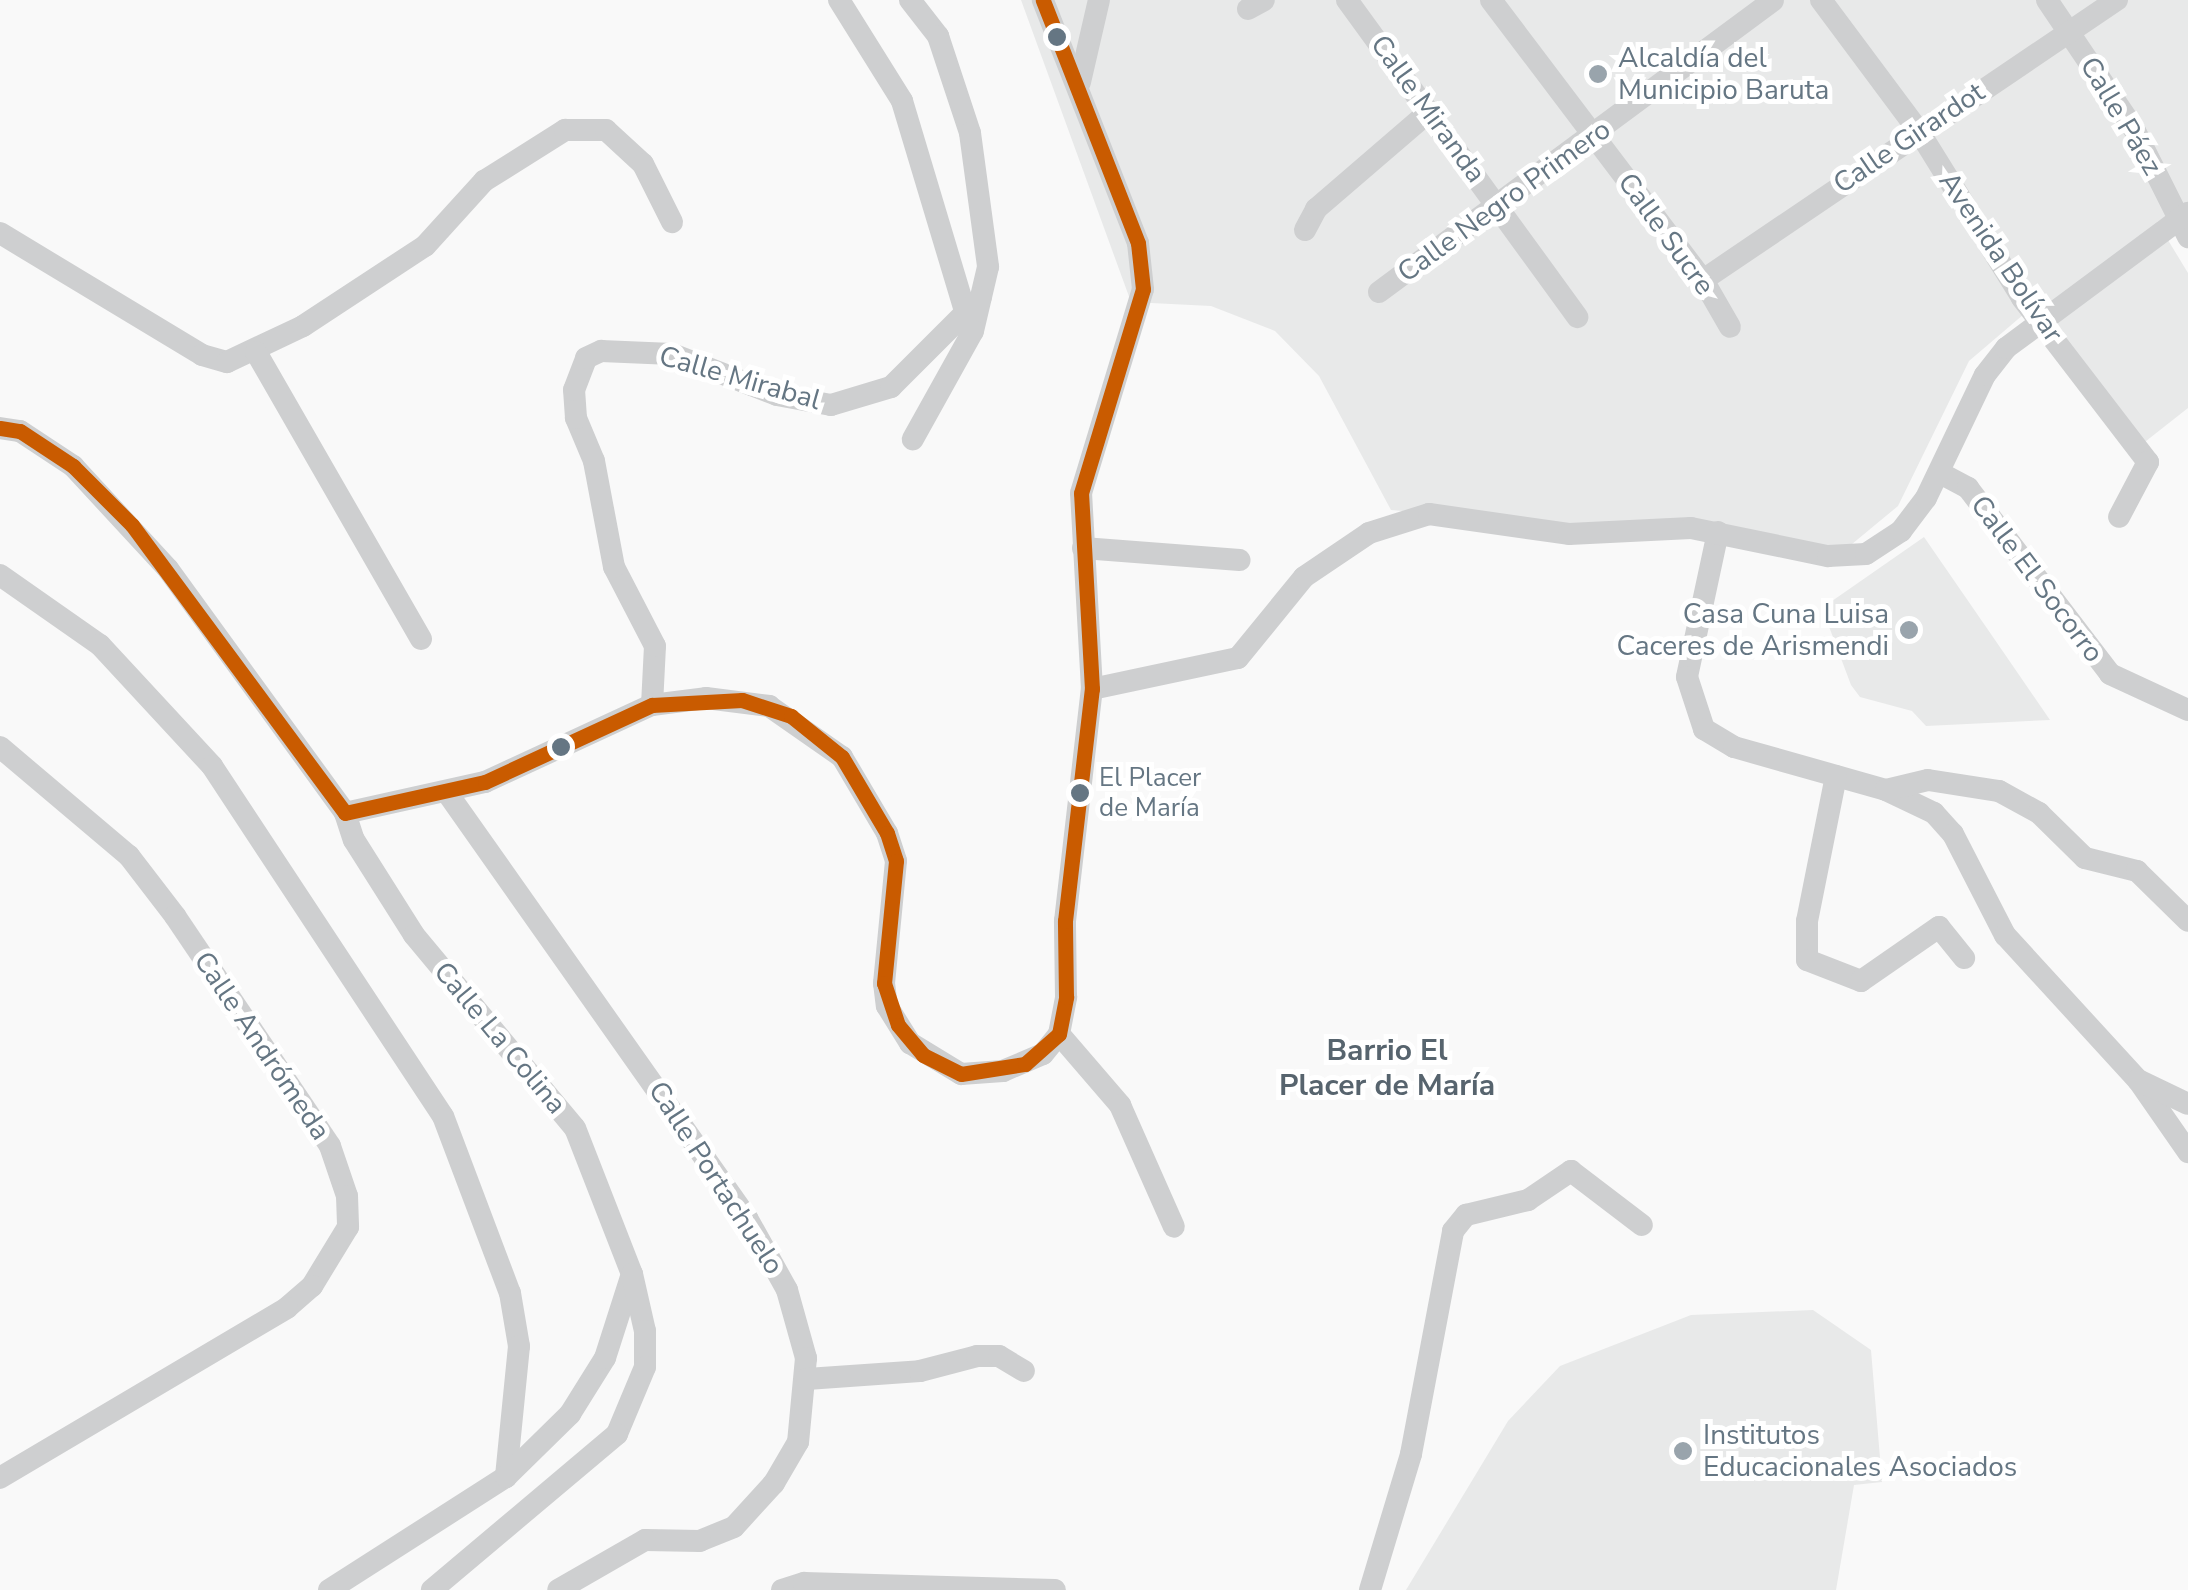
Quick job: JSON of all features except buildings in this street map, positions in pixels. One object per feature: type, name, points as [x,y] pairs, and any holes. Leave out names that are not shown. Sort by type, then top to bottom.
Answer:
[{"type":"street","points":[[839,0],[902,101],[973,305]]},
{"type":"street","points":[[910,0],[938,36],[970,133],[984,203],[988,267],[973,305],[972,331],[914,439]]},
{"type":"street","points":[[345,813],[448,794],[652,705],[706,698],[769,706],[842,757],[869,796],[896,861],[887,1006],[922,1054],[961,1074],[980,1075],[1024,1064],[1060,1034],[1092,690],[1081,493],[1143,289],[1138,244],[1080,82],[1043,0]]},
{"type":"street","points":[[1080,82],[1099,0]]},
{"type":"street","name":"Calle Miranda","points":[[1347,0],[1578,316]]},
{"type":"street","name":"Calle Sucre","points":[[1491,0],[1703,280],[1730,326]]},
{"type":"street","name":"Calle Negro Primero","points":[[1378,292],[1593,137],[1773,0]]},
{"type":"street","name":"Avenida Bolívar","points":[[1821,0],[1918,130],[2038,319],[2148,462],[2119,518]]},
{"type":"street","name":"Calle Páez","points":[[2046,0],[2134,129],[2185,223]]},
{"type":"street","name":"Calle Girardot","points":[[1703,280],[1918,130],[2117,0]]},
{"type":"street","points":[[1305,230],[1316,210],[1430,111]]},
{"type":"street","points":[[0,233],[202,356],[227,362],[256,352],[425,246],[484,181],[565,130],[606,130],[643,164],[672,222]]},
{"type":"street","points":[[1092,690],[1238,658],[1304,576],[1369,533],[1410,518],[1458,516],[1569,534],[1718,532],[1828,556],[1866,554],[1901,531],[1940,474],[1985,374],[2038,319],[2185,223]]},
{"type":"street","name":"Calle Mirabal","points":[[652,705],[655,646],[614,567],[594,461],[576,418],[576,380],[586,358],[619,350],[672,354],[777,395],[830,405],[892,387],[973,305]]},
{"type":"street","points":[[256,352],[421,639]]},
{"type":"street","name":"Calle La Colina","points":[[0,413],[10,430],[73,466],[132,524],[345,813],[354,840],[414,935],[575,1128],[632,1274],[645,1331],[644,1368],[616,1434],[432,1590]]},
{"type":"street","name":"Calle El Socorro","points":[[1940,474],[1968,488],[2110,674],[2188,710]]},
{"type":"street","points":[[1718,532],[1686,677],[1697,716],[1717,740],[1886,790],[1934,812],[1953,834],[2004,935],[2138,1080],[2188,1152]]},
{"type":"street","points":[[1082,548],[1240,560]]},
{"type":"street","points":[[0,575],[100,645],[191,740],[443,1116],[510,1293],[519,1346],[506,1477]]},
{"type":"street","name":"Calle Andrómeda","points":[[0,748],[129,856],[175,916],[330,1146],[347,1196],[348,1227],[312,1286],[286,1308],[0,1478]]},
{"type":"street","points":[[1836,776],[1807,922],[1807,960],[1861,981],[1939,927],[1964,958]]},
{"type":"street","points":[[1886,790],[1928,780],[1999,791],[2039,813],[2086,858],[2136,871],[2188,921]]},
{"type":"street","name":"Calle Portachuelo","points":[[448,794],[747,1218],[802,1326],[807,1379],[798,1442],[774,1483],[734,1527],[700,1541],[645,1540],[558,1590]]},
{"type":"street","points":[[1060,1034],[1120,1105],[1174,1227]]},
{"type":"street","points":[[2138,1080],[2188,1104]]},
{"type":"street","points":[[1370,1590],[1411,1454],[1453,1231],[1466,1215],[1528,1200],[1571,1171],[1642,1226]]},
{"type":"street","points":[[329,1590],[506,1477],[590,1390],[632,1274]]},
{"type":"street","points":[[807,1379],[920,1371],[976,1356],[999,1356],[1024,1371]]},
{"type":"street","points":[[782,1590],[821,1587],[1055,1590]]},
{"type":"shaded area","points":[[1021,0],[2188,0],[2188,203],[2157,222],[2188,273],[2188,408],[2141,445],[2037,303],[1969,361],[1898,506],[1846,549],[1391,510],[1319,376],[1275,331],[1211,306],[1131,302]]},
{"type":"shaded area","name":"Casa Cuna Luisa Caceres de Arismendi","points":[[1924,537],[2050,720],[1926,726],[1912,711],[1860,697],[1851,685],[1822,608]]},
{"type":"shaded area","name":"Institutos Educacionales Asociados","points":[[1813,1310],[1871,1350],[1882,1482],[1854,1485],[1836,1590],[1406,1590],[1508,1421],[1560,1366],[1691,1315]]},
{"type":"transit line","points":[[0,428],[20,431],[73,466],[132,525],[345,813],[485,782],[652,705],[742,700],[791,716],[842,757],[887,833],[896,861],[884,983],[898,1025],[923,1055],[961,1074],[1025,1064],[1059,1034],[1066,997],[1065,921],[1092,689],[1081,493],[1143,289],[1138,243],[1043,0]]},
{"type":"place","name":"Alcaldía del Municipio Baruta","points":[[1598,74]]},
{"type":"place","name":"Casa Cuna Luisa Caceres de Arismendi","points":[[1909,630]]},
{"type":"place","name":"El Placer de María","points":[[1080,793]]},
{"type":"place","name":"Institutos Educacionales Asociados","points":[[1683,1451]]},
{"type":"district","name":"Barrio El Placer de María","points":[[1387,1068]]}]
